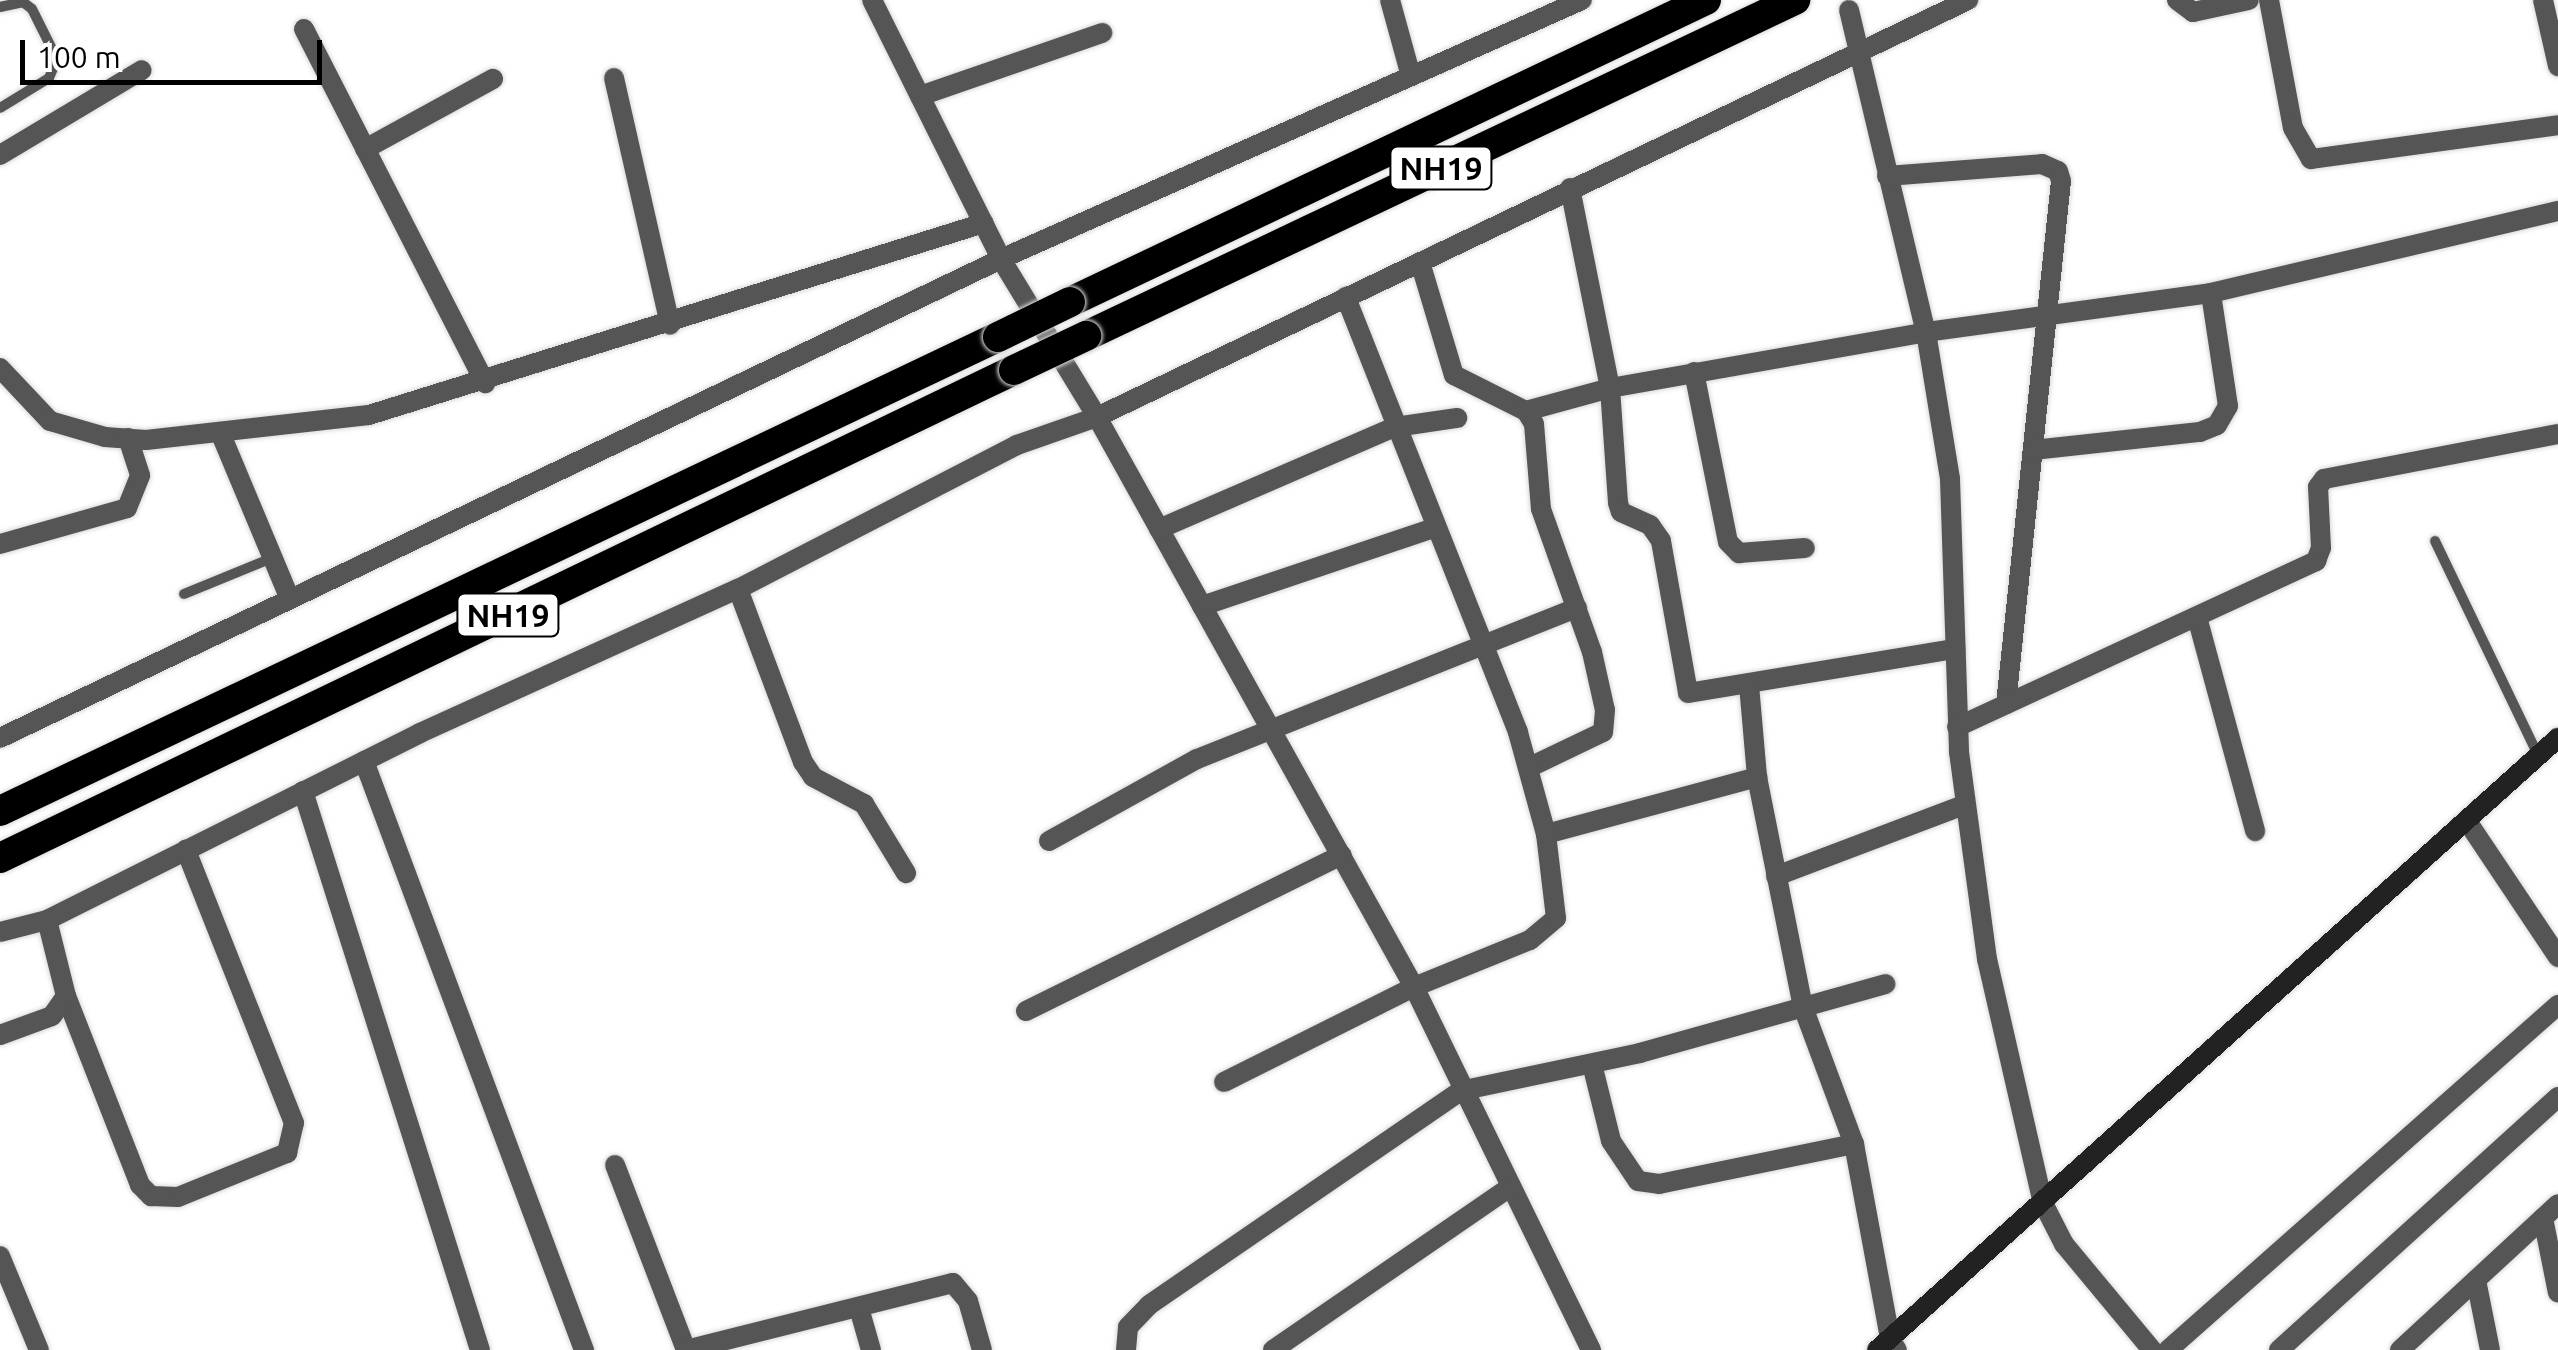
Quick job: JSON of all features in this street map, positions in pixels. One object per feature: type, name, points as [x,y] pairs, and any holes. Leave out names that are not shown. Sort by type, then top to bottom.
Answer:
[{"type":"highway","name":"NH19","points":[[0,812],[1706,0]]},
{"type":"highway","name":"NH19","points":[[0,858],[1795,0]]},
{"type":"street","points":[[872,0],[1001,259],[1097,417],[1414,986],[1460,1091],[1592,1350]]},
{"type":"street","points":[[1390,0],[1411,76]]},
{"type":"street","points":[[0,738],[1001,259],[1582,0]]},
{"type":"street","points":[[0,932],[47,920],[364,761],[738,589],[1017,445],[1097,417],[1968,0]]},
{"type":"street","points":[[2177,0],[2193,12],[2249,0]]},
{"type":"street","points":[[2270,0],[2293,128],[2312,158],[2558,125]]},
{"type":"street","points":[[2543,0],[2558,66]]},
{"type":"street","points":[[1849,10],[1926,332],[1950,479],[1964,805],[1987,959],[2043,1203],[2064,1244],[2152,1350]]},
{"type":"street","points":[[304,29],[485,383]]},
{"type":"street","points":[[920,96],[1102,33]]},
{"type":"street","points":[[0,155],[142,70]]},
{"type":"street","points":[[614,78],[670,325]]},
{"type":"street","points":[[365,149],[493,79]]},
{"type":"street","points":[[1887,176],[2042,164],[2058,170],[2048,318],[2006,704]]},
{"type":"street","points":[[1570,188],[1610,388],[1618,503],[1661,541],[1684,685],[1695,696],[1955,649]]},
{"type":"street","points":[[1526,411],[1610,388],[1926,332],[2210,294],[2558,210]]},
{"type":"street","points":[[0,368],[50,421],[128,438],[220,432],[395,411],[984,223]]},
{"type":"street","points":[[1420,262],[1454,375],[1526,411],[1534,424],[1541,510],[1577,608],[1606,722],[1590,740],[1528,768]]},
{"type":"street","points":[[2033,450],[2200,432],[2217,425],[2228,406],[2210,294]]},
{"type":"street","points":[[1224,1082],[1414,986],[1544,932],[1556,918],[1558,896],[1528,768],[1346,297]]},
{"type":"street","points":[[1694,372],[1728,542],[1739,553],[1805,548]]},
{"type":"street","points":[[1159,528],[1395,428],[1457,418]]},
{"type":"street","points":[[220,432],[290,599]]},
{"type":"street","points":[[1958,727],[2316,562],[2321,548],[2318,487],[2324,479],[2558,434]]},
{"type":"street","points":[[0,544],[127,508],[140,476],[128,438]]},
{"type":"street","points":[[1202,606],[1434,528]]},
{"type":"street","points":[[738,589],[803,762],[813,777],[864,804],[906,872]]},
{"type":"street","points":[[1049,841],[1167,773],[1270,728],[1577,608]]},
{"type":"street","points":[[2197,618],[2255,830]]},
{"type":"street","points":[[1749,685],[1757,777],[1803,1007],[1854,1144],[1888,1346]]},
{"type":"street","points":[[1888,1346],[2558,738]]},
{"type":"street","points":[[364,761],[584,1350]]},
{"type":"street","points":[[1546,834],[1757,777]]},
{"type":"street","points":[[303,791],[480,1350]]},
{"type":"street","points":[[1776,876],[1964,805]]},
{"type":"street","points":[[2467,821],[2558,957]]},
{"type":"street","points":[[47,920],[66,996],[140,1185],[151,1196],[178,1197],[287,1153],[294,1122],[186,850]]},
{"type":"street","points":[[1026,1011],[1340,854]]},
{"type":"street","points":[[1126,1350],[1128,1328],[1149,1305],[1460,1091],[1592,1064],[1886,984]]},
{"type":"street","points":[[0,1035],[52,1016],[66,996]]},
{"type":"street","points":[[2168,1350],[2558,1005]]},
{"type":"street","points":[[1592,1064],[1611,1141],[1638,1181],[1659,1184],[1854,1144]]},
{"type":"street","points":[[2279,1350],[2558,1097]]},
{"type":"street","points":[[615,1165],[686,1350],[952,1283],[968,1301],[982,1350]]},
{"type":"street","points":[[1273,1350],[1510,1186]]},
{"type":"street","points":[[2400,1350],[2550,1212]]},
{"type":"street","points":[[2550,1212],[2558,1293]]},
{"type":"street","points":[[0,1256],[39,1350]]},
{"type":"street","points":[[2476,1280],[2490,1350]]},
{"type":"street","points":[[860,1308],[872,1350]]},
{"type":"lane","points":[[0,7],[23,2],[32,9],[57,58],[49,78],[0,108]]},
{"type":"lane","points":[[2435,540],[2538,756]]},
{"type":"lane","points":[[184,594],[272,558]]}]
